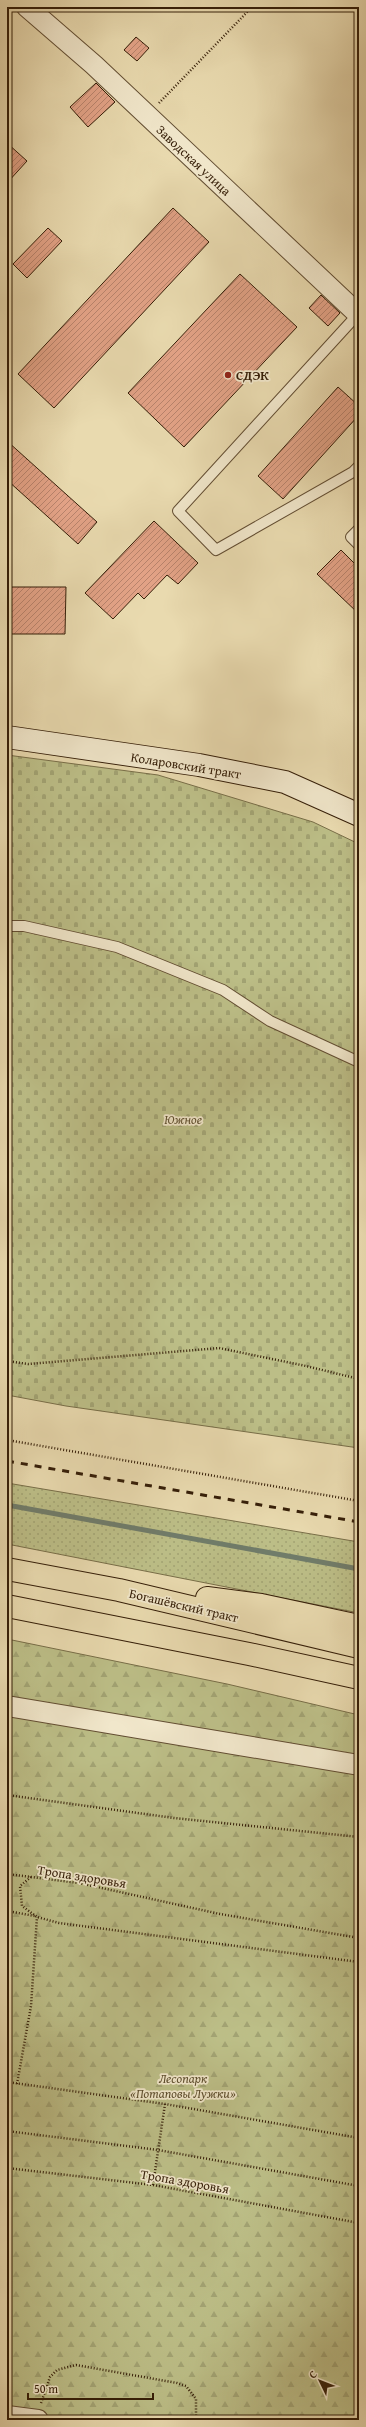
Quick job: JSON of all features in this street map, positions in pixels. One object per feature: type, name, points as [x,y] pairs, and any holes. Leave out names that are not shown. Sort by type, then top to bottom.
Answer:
[{"type":"main road","name":"Коларовский тракт","points":[[7,737],[199,766],[285,782],[359,815]]},
{"type":"main road","name":"Богашёвский тракт","points":[[7,1569],[119,1590],[359,1647]]},
{"type":"main road","points":[[119,1590],[194,1596],[253,1604],[359,1626]]},
{"type":"main road","points":[[7,1606],[249,1654],[359,1678]]},
{"type":"street","name":"Заводская улица","points":[[27,7],[146,115],[358,315]]},
{"type":"street","points":[[7,1706],[359,1765]]},
{"type":"street","points":[[7,2416],[37,2420]]},
{"type":"lane","points":[[358,315],[178,511],[216,550],[353,472],[359,466]]},
{"type":"lane","points":[[359,529],[352,538],[359,545]]},
{"type":"lane","points":[[7,926],[24,926],[118,947],[222,990],[270,1021],[359,1062]]},
{"type":"path","points":[[146,115],[252,7]]},
{"type":"path","points":[[7,1361],[28,1364],[219,1348],[306,1366],[359,1379]]},
{"type":"path","points":[[7,1440],[359,1501]]},
{"type":"path","points":[[7,1796],[174,1818],[359,1837]]},
{"type":"path","points":[[7,1874],[31,1877]]},
{"type":"path","name":"Тропа здоровья","points":[[359,1938],[220,1914],[79,1883],[31,1877],[20,1886],[22,1906],[37,1917],[59,1923],[359,1962]]},
{"type":"path","points":[[7,1911],[37,1917],[31,2006],[17,2084]]},
{"type":"path","points":[[7,2082],[165,2104],[359,2138]]},
{"type":"path","points":[[153,2185],[165,2104]]},
{"type":"path","points":[[7,2130],[158,2150],[359,2186]]},
{"type":"path","name":"Тропа здоровья","points":[[7,2168],[153,2185],[359,2223]]},
{"type":"path","points":[[37,2420],[45,2387],[50,2377],[57,2370],[76,2366],[168,2380],[186,2386],[196,2399],[196,2420]]},
{"type":"green space","name":"Южное","points":[[7,755],[158,775],[313,822],[359,844],[359,1448],[66,1406],[7,1395]]},
{"type":"green space","points":[[7,1483],[359,1542],[359,1613],[7,1544]]},
{"type":"green space","name":"Лесопарк «Потаповы Лужки»","points":[[7,1639],[227,1684],[359,1715],[359,2420],[7,2420]]},
{"type":"building","points":[[136,37],[149,48],[137,61],[124,50]]},
{"type":"building","points":[[96,83],[115,102],[88,127],[70,107]]},
{"type":"building","points":[[7,143],[27,161],[7,183]]},
{"type":"building","points":[[173,208],[209,242],[54,408],[18,374]]},
{"type":"building","points":[[48,228],[62,241],[27,278],[13,264]]},
{"type":"building","points":[[240,274],[297,327],[184,447],[128,393]]},
{"type":"building","points":[[321,295],[340,313],[328,326],[309,308]]},
{"type":"building","points":[[338,387],[359,406],[359,415],[283,499],[258,476]]},
{"type":"building","points":[[7,441],[97,522],[78,544],[7,480]]},
{"type":"building","points":[[154,521],[198,563],[178,584],[167,575],[144,599],[138,593],[113,619],[85,593]]},
{"type":"building","points":[[341,550],[359,568],[359,614],[317,574]]},
{"type":"building","points":[[7,587],[66,587],[65,634],[7,634]]},
{"type":"waterway","points":[[7,1505],[359,1569]]},
{"type":"railway","points":[[7,1461],[359,1522]]},
{"type":"place","name":"СДЭК","points":[[228,375]]}]
